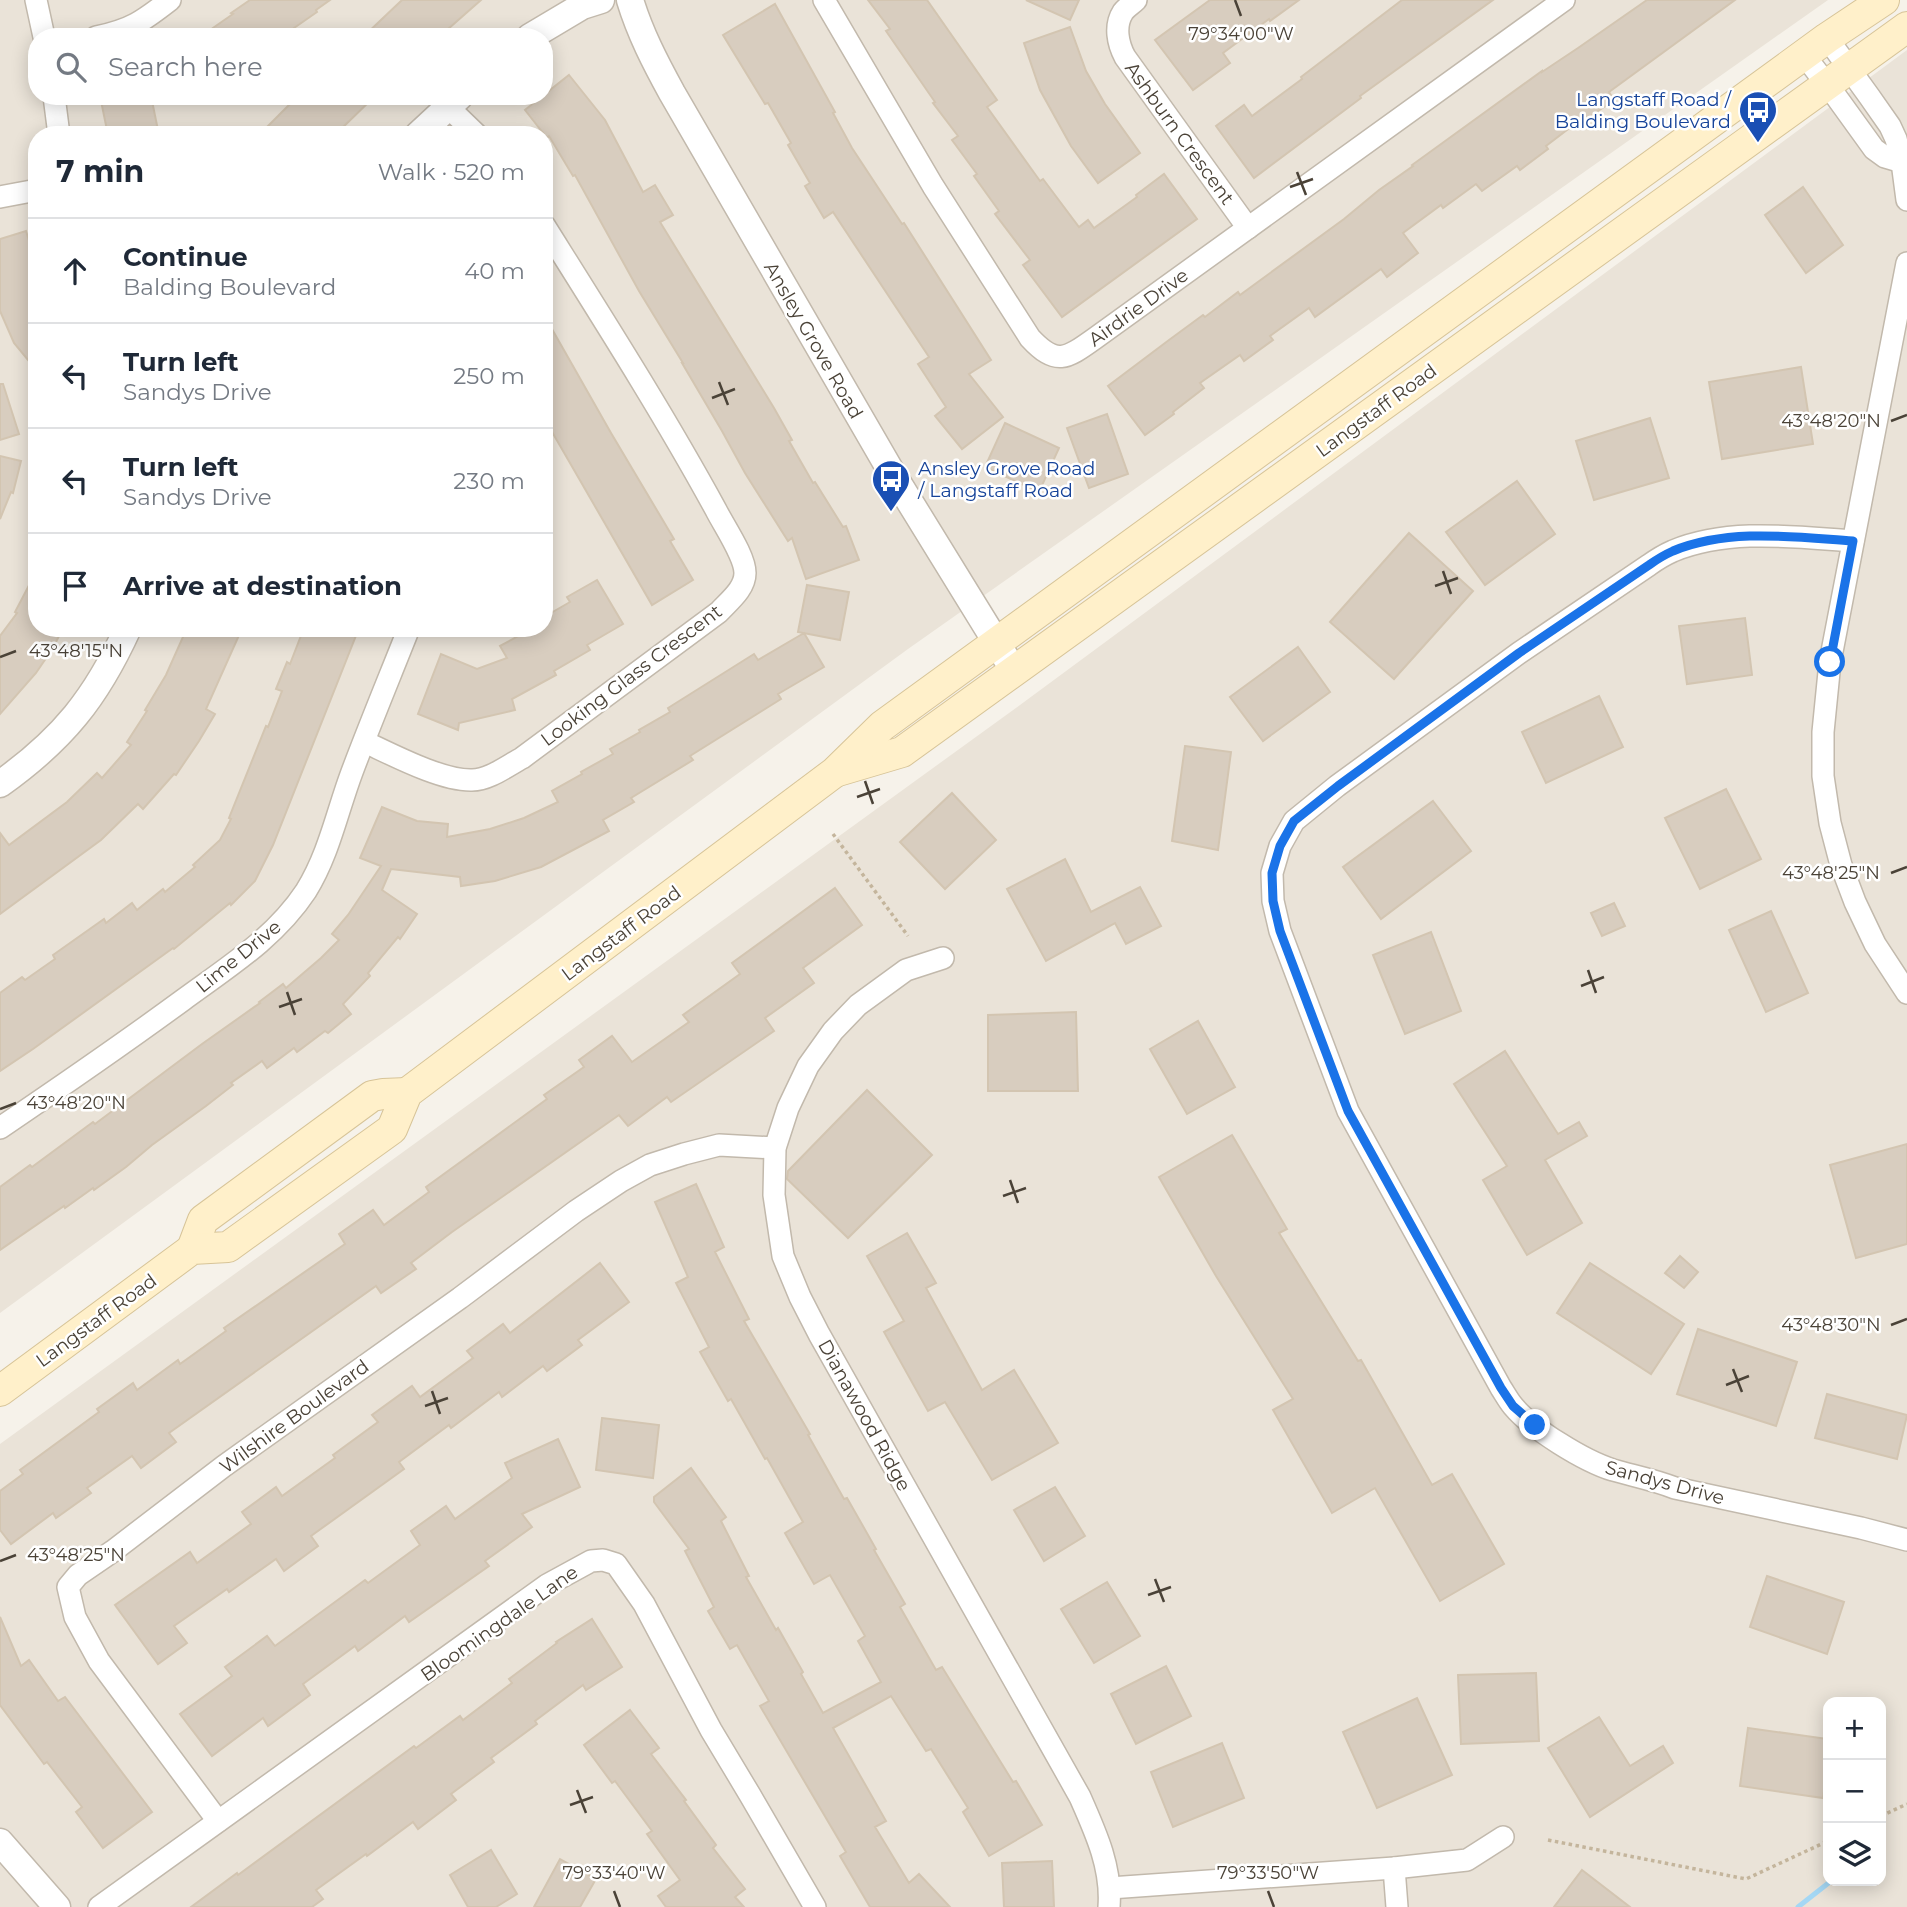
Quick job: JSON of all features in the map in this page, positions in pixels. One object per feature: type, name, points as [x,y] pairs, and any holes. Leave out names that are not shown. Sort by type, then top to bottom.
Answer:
[{"type":"main road","name":"Langstaff Road","points":[[0,1391],[192,1249],[228,1247],[392,1129],[407,1093],[835,772],[882,726],[1815,47],[1884,0]]},
{"type":"main road","name":"Langstaff Road","points":[[835,772],[902,752],[1907,27]]},
{"type":"street","points":[[36,0],[42,28]]},
{"type":"street","points":[[128,28],[145,20],[170,0]]},
{"type":"street","points":[[545,28],[582,6],[601,0]]},
{"type":"street","name":"Ansley Grove Road","points":[[630,0],[637,24],[672,93],[892,473],[1014,671]]},
{"type":"street","name":"Airdrie Drive","points":[[824,0],[933,186],[1030,338],[1044,353],[1056,356],[1075,352],[1564,0]]},
{"type":"street","name":"Ashburn Crescent","points":[[1136,0],[1123,12],[1118,31],[1120,47],[1248,228]]},
{"type":"street","points":[[1815,47],[1839,76],[1874,149],[1885,157],[1904,160],[1907,200]]},
{"type":"street","points":[[55,105],[58,126]]},
{"type":"street","points":[[428,126],[451,105]]},
{"type":"street","points":[[456,105],[471,126]]},
{"type":"street","points":[[0,197],[28,192]]},
{"type":"street","name":"Looking Glass Crescent","points":[[365,742],[450,777],[474,780],[495,773],[522,758],[719,612],[744,583],[745,571],[741,558],[708,496],[635,370],[553,239]]},
{"type":"street","points":[[1907,262],[1830,662],[1823,732],[1823,776],[1830,823],[1842,865],[1855,902],[1875,944],[1907,993]]},
{"type":"street","name":"Sandys Drive","points":[[1853,541],[1729,537],[1689,545],[1670,552],[1649,565],[1519,653],[1294,821],[1280,846],[1272,873],[1273,901],[1280,931],[1348,1111],[1513,1406],[1535,1425],[1584,1458],[1611,1469],[1675,1488],[1907,1540]]},
{"type":"street","points":[[0,784],[42,752],[67,726],[88,701],[111,665],[124,637]]},
{"type":"street","name":"Lime Drive","points":[[0,1128],[92,1066],[215,977],[268,936],[286,918],[320,866],[352,772],[406,637]]},
{"type":"street","name":"Dianawood Ridge","points":[[943,958],[906,970],[858,1005],[833,1031],[808,1066],[788,1108],[775,1148],[774,1195],[783,1256],[800,1297],[826,1346],[1080,1797],[1100,1841],[1110,1898]]},
{"type":"street","name":"Wilshire Boulevard","points":[[218,1821],[99,1661],[75,1617],[68,1587],[78,1575],[224,1466],[621,1181],[650,1165],[719,1144],[775,1148]]},
{"type":"street","name":"Bloomingdale Lane","points":[[99,1907],[547,1585],[591,1561],[603,1560],[616,1564],[644,1604],[710,1730],[815,1907]]},
{"type":"street","points":[[1110,1898],[1467,1860],[1503,1837]]},
{"type":"street","points":[[0,1842],[57,1907]]},
{"type":"street","points":[[1394,1868],[1397,1907]]},
{"type":"path","points":[[833,834],[908,936]]},
{"type":"path","points":[[1886,1814],[1907,1804]]},
{"type":"path","points":[[1548,1840],[1746,1879],[1823,1843]]},
{"type":"shaded area","points":[[0,0],[1828,0],[908,649],[0,1313]]},
{"type":"shaded area","points":[[1907,50],[1907,1907],[0,1907],[0,1444],[1020,705]]},
{"type":"building","points":[[250,0],[330,0],[294,28],[213,28],[233,14],[231,13]]},
{"type":"building","points":[[402,0],[481,0],[449,28],[372,28]]},
{"type":"building","points":[[868,0],[927,0],[997,100],[987,107],[1040,181],[1043,179],[1079,227],[1088,220],[1094,228],[1164,174],[1197,219],[1062,317],[1023,265],[1030,260],[995,214],[999,211],[952,140],[958,136],[933,103],[935,102],[886,31],[890,29]]},
{"type":"building","points":[[1026,0],[1079,0],[1070,20]]},
{"type":"building","points":[[1210,0],[1299,0],[1223,53],[1230,63],[1193,90],[1155,40]]},
{"type":"building","points":[[1402,0],[1493,0],[1360,96],[1361,98],[1254,178],[1216,126],[1244,105],[1252,116]]},
{"type":"building","points":[[1647,0],[1735,0],[1609,92],[1614,100],[1585,120],[1584,117],[1520,170],[1517,166],[1482,191],[1476,184],[1403,233],[1418,253],[1387,277],[1381,269],[1315,317],[1309,308],[1270,336],[1273,340],[1244,361],[1240,355],[1200,383],[1204,388],[1145,435],[1108,386],[1203,315],[1205,317],[1238,292],[1240,295],[1542,71]]},
{"type":"building","points":[[775,4],[852,148],[902,224],[904,223],[991,360],[969,374],[1003,417],[962,449],[935,416],[946,407],[918,364],[929,357],[833,212],[824,218],[805,186],[810,183],[788,145],[791,143],[723,35]]},
{"type":"building","points":[[1070,27],[1086,71],[1105,104],[1140,153],[1098,183],[1071,146],[1040,90],[1024,43]]},
{"type":"building","points":[[569,75],[605,120],[643,192],[655,185],[673,215],[660,222],[774,408],[813,483],[815,482],[843,527],[846,526],[859,560],[806,579],[792,538],[788,541],[745,473],[575,175],[573,176],[553,143],[553,126],[538,126],[525,110],[531,105],[553,105],[553,88]]},
{"type":"building","points":[[102,105],[153,105],[157,126],[106,126]]},
{"type":"building","points":[[289,105],[366,105],[344,126],[268,126]]},
{"type":"building","points":[[1803,187],[1843,245],[1806,273],[1765,215]]},
{"type":"building","points":[[26,231],[28,237],[28,360],[14,343],[0,311],[0,239]]},
{"type":"building","points":[[553,331],[674,539],[670,541],[693,580],[652,605],[553,434]]},
{"type":"building","points":[[1801,367],[1813,444],[1722,459],[1709,382]]},
{"type":"building","points":[[0,384],[3,384],[19,434],[0,440]]},
{"type":"building","points":[[1107,414],[1128,474],[1089,488],[1067,428]]},
{"type":"building","points":[[1650,418],[1669,478],[1594,500],[1576,441]]},
{"type":"building","points":[[1005,423],[1059,448],[1039,492],[985,467]]},
{"type":"building","points":[[0,456],[21,461],[13,493],[11,492],[0,519]]},
{"type":"building","points":[[1517,481],[1555,534],[1485,585],[1446,532]]},
{"type":"building","points":[[1409,533],[1473,591],[1394,679],[1330,622]]},
{"type":"building","points":[[597,580],[623,624],[587,645],[590,650],[554,671],[556,675],[512,699],[515,710],[459,723],[458,730],[418,714],[441,654],[477,669],[507,658],[500,646],[516,637],[553,637],[553,612],[570,602],[567,597]]},
{"type":"building","points":[[807,585],[849,592],[840,640],[798,632]]},
{"type":"building","points":[[28,587],[28,637],[58,637],[36,673],[0,714],[0,636],[17,613],[15,612]]},
{"type":"building","points":[[1745,618],[1752,675],[1687,684],[1679,626]]},
{"type":"building","points":[[804,633],[824,667],[778,694],[781,699],[690,756],[693,760],[631,798],[634,802],[603,820],[609,831],[541,867],[495,881],[461,886],[460,877],[391,869],[382,890],[417,914],[400,939],[398,937],[368,973],[370,976],[343,1004],[351,1014],[328,1033],[325,1031],[297,1052],[294,1048],[267,1068],[262,1061],[126,1167],[0,1250],[0,1187],[93,1122],[95,1124],[283,984],[286,988],[339,940],[332,934],[381,866],[360,858],[382,807],[417,821],[448,824],[447,837],[490,829],[524,818],[558,802],[552,791],[613,754],[610,749],[670,712],[668,708],[754,654],[758,660]]},
{"type":"building","points":[[183,637],[238,637],[206,709],[215,714],[176,775],[174,774],[143,809],[138,804],[101,840],[0,914],[0,833],[9,845],[67,802],[97,773],[102,778],[131,745],[127,742],[166,675]]},
{"type":"building","points":[[300,637],[355,637],[273,845],[255,881],[231,905],[230,903],[174,949],[0,1071],[0,993],[55,959],[53,955],[104,919],[106,923],[132,903],[137,910],[163,889],[165,892],[195,867],[193,865],[220,840],[282,691],[276,689],[287,662],[290,664]]},
{"type":"building","points":[[1298,647],[1330,692],[1263,741],[1230,697]]},
{"type":"building","points":[[1599,696],[1623,747],[1546,783],[1522,732]]},
{"type":"building","points":[[1185,746],[1231,752],[1218,850],[1172,841]]},
{"type":"building","points":[[1726,789],[1761,859],[1700,889],[1665,818]]},
{"type":"building","points":[[952,793],[996,840],[945,889],[900,842]]},
{"type":"building","points":[[1433,801],[1471,851],[1381,919],[1343,867]]},
{"type":"building","points":[[1065,859],[1091,912],[1140,887],[1161,926],[1126,944],[1115,923],[1046,961],[1007,889]]},
{"type":"building","points":[[835,888],[862,925],[803,968],[814,983],[765,1018],[774,1031],[671,1102],[667,1097],[628,1126],[619,1115],[411,1263],[416,1269],[381,1293],[376,1286],[169,1433],[176,1442],[141,1468],[132,1456],[87,1488],[91,1493],[56,1518],[53,1513],[11,1544],[0,1530],[0,1491],[23,1474],[20,1470],[99,1412],[97,1409],[133,1383],[137,1390],[178,1360],[180,1364],[226,1331],[224,1328],[345,1244],[339,1234],[373,1210],[384,1225],[429,1192],[426,1187],[547,1099],[544,1095],[584,1067],[579,1060],[612,1036],[632,1062],[689,1022],[683,1015],[740,974],[732,963]]},
{"type":"building","points":[[1614,903],[1625,926],[1602,936],[1591,913]]},
{"type":"building","points":[[1771,911],[1808,993],[1766,1012],[1729,930]]},
{"type":"building","points":[[1431,932],[1461,1011],[1405,1034],[1373,955]]},
{"type":"building","points":[[1076,1012],[1078,1091],[988,1091],[988,1015]]},
{"type":"building","points":[[1198,1021],[1235,1087],[1187,1114],[1150,1049]]},
{"type":"building","points":[[1505,1051],[1558,1134],[1579,1122],[1587,1136],[1545,1160],[1582,1223],[1527,1255],[1483,1180],[1507,1166],[1454,1084]]},
{"type":"building","points":[[867,1090],[932,1155],[848,1238],[787,1179],[788,1171]]},
{"type":"building","points":[[1232,1135],[1287,1229],[1279,1233],[1358,1361],[1361,1360],[1432,1485],[1452,1474],[1504,1564],[1440,1601],[1375,1488],[1332,1513],[1273,1410],[1293,1399],[1216,1276],[1159,1177]]},
{"type":"building","points":[[1907,1144],[1907,1244],[1856,1258],[1830,1165]]},
{"type":"building","points":[[696,1184],[724,1247],[715,1252],[749,1319],[744,1321],[810,1434],[808,1435],[844,1499],[847,1498],[876,1549],[874,1550],[905,1604],[900,1607],[936,1670],[942,1667],[1042,1825],[989,1856],[963,1812],[968,1808],[931,1749],[926,1751],[891,1696],[833,1728],[886,1821],[875,1827],[909,1883],[919,1874],[950,1907],[870,1907],[840,1856],[846,1852],[760,1706],[769,1701],[737,1645],[730,1649],[708,1611],[714,1607],[685,1551],[689,1549],[654,1502],[654,1497],[691,1468],[726,1517],[721,1521],[749,1576],[746,1577],[803,1672],[801,1674],[823,1713],[881,1682],[858,1641],[865,1636],[830,1575],[814,1584],[785,1533],[803,1522],[767,1458],[765,1459],[731,1399],[728,1401],[700,1352],[709,1347],[676,1283],[688,1277],[655,1202]]},
{"type":"building","points":[[907,1233],[936,1283],[926,1288],[982,1390],[1014,1370],[1058,1443],[992,1480],[945,1402],[928,1411],[884,1332],[904,1321],[867,1256]]},
{"type":"building","points":[[1680,1256],[1698,1272],[1684,1288],[1665,1273]]},
{"type":"building","points":[[600,1263],[629,1302],[578,1340],[582,1345],[547,1371],[543,1366],[502,1397],[499,1392],[399,1462],[404,1469],[311,1536],[318,1546],[284,1571],[276,1559],[174,1626],[187,1643],[158,1664],[115,1605],[190,1552],[197,1563],[251,1524],[242,1512],[276,1487],[282,1496],[335,1458],[333,1455],[378,1422],[372,1415],[412,1386],[420,1397],[473,1358],[467,1351],[503,1324],[510,1333]]},
{"type":"building","points":[[1590,1263],[1684,1324],[1651,1374],[1557,1313]]},
{"type":"building","points":[[1698,1329],[1797,1362],[1776,1426],[1677,1394]]},
{"type":"building","points":[[1827,1394],[1907,1415],[1897,1459],[1815,1438]]},
{"type":"building","points":[[602,1418],[659,1425],[653,1478],[596,1470]]},
{"type":"building","points":[[558,1439],[580,1487],[522,1514],[532,1527],[485,1561],[489,1566],[409,1622],[405,1616],[358,1651],[355,1646],[303,1684],[310,1695],[268,1726],[263,1718],[212,1756],[180,1714],[232,1676],[225,1667],[267,1636],[275,1646],[365,1580],[368,1583],[420,1545],[411,1531],[446,1506],[455,1519],[512,1478],[505,1463]]},
{"type":"building","points":[[1055,1487],[1085,1536],[1044,1561],[1014,1510]]},
{"type":"building","points":[[1767,1576],[1844,1602],[1827,1654],[1750,1627]]},
{"type":"building","points":[[1107,1582],[1140,1636],[1094,1663],[1061,1609]]},
{"type":"building","points":[[0,1617],[21,1666],[29,1660],[58,1701],[65,1697],[152,1812],[103,1848],[76,1812],[82,1807],[47,1762],[44,1764],[0,1705]]},
{"type":"building","points":[[592,1619],[622,1667],[586,1690],[583,1685],[535,1721],[537,1724],[491,1758],[494,1762],[451,1794],[456,1800],[418,1829],[413,1822],[316,1890],[323,1899],[312,1907],[191,1907],[414,1746],[416,1748],[460,1716],[463,1720],[512,1683],[509,1679],[556,1642]]},
{"type":"building","points":[[1166,1666],[1191,1716],[1136,1744],[1111,1694]]},
{"type":"building","points":[[1536,1673],[1539,1741],[1461,1744],[1458,1675]]},
{"type":"building","points":[[1417,1698],[1452,1775],[1377,1808],[1343,1732]]},
{"type":"building","points":[[630,1710],[659,1748],[651,1754],[716,1845],[713,1848],[745,1889],[735,1897],[744,1907],[666,1907],[658,1896],[680,1880],[647,1834],[652,1831],[584,1745]]},
{"type":"building","points":[[1599,1717],[1630,1766],[1663,1746],[1673,1763],[1590,1817],[1548,1748]]},
{"type":"building","points":[[1748,1728],[1823,1738],[1823,1798],[1740,1786]]},
{"type":"building","points":[[1222,1743],[1244,1798],[1173,1827],[1151,1772]]},
{"type":"building","points":[[491,1850],[517,1894],[496,1907],[468,1907],[450,1875]]},
{"type":"building","points":[[560,1859],[596,1879],[580,1907],[534,1907]]},
{"type":"building","points":[[1052,1861],[1054,1907],[1004,1907],[1002,1863]]},
{"type":"building","points":[[1582,1870],[1630,1907],[1554,1907]]},
{"type":"waterway","points":[[1798,1907],[1825,1886]]},
{"type":"place","name":"Langstaff Road / Balding Boulevard","points":[[1758,144]]},
{"type":"place","name":"Ansley Grove Road / Langstaff Road","points":[[891,513]]},
{"type":"route","points":[[1535,1425],[1513,1406],[1501,1388],[1348,1111],[1280,931],[1273,901],[1272,873],[1280,846],[1294,821],[1519,653],[1670,552],[1699,542],[1741,536],[1853,541],[1830,662]]}]
